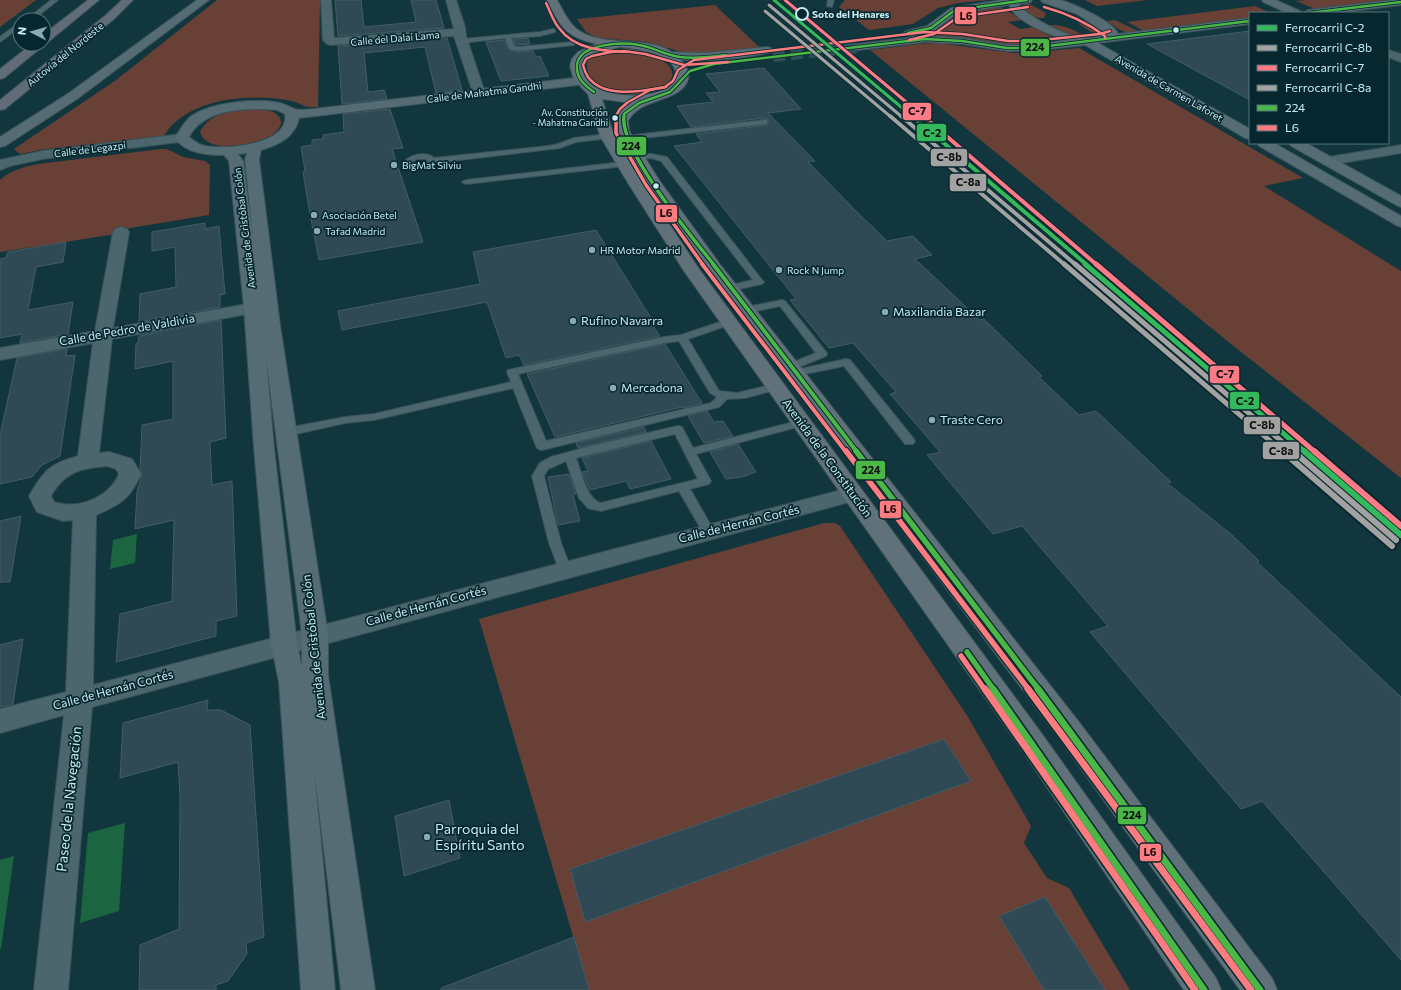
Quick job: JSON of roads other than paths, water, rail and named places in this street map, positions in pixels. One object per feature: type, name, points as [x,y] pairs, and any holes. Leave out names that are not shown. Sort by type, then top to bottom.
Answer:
[{"type":"highway","points":[[73,18],[90,0]]},
{"type":"highway","name":"Autovía del Nordeste","points":[[52,34],[94,0]]},
{"type":"highway","name":"Autovía del Nordeste","points":[[0,106],[110,17],[128,0]]},
{"type":"highway","points":[[110,17],[134,0]]},
{"type":"highway","name":"Autovía del Nordeste","points":[[0,75],[30,52]]},
{"type":"main road","points":[[536,0],[553,31],[558,36],[572,44],[580,55],[588,50],[603,46],[621,44]]},
{"type":"main road","points":[[552,0],[568,30],[575,35],[598,42],[646,47],[668,55],[679,64],[683,75],[679,85],[668,93],[653,97],[622,98],[588,86]]},
{"type":"main road","name":"Avenida de la Constitución","points":[[580,55],[576,64],[577,73],[588,86],[692,271],[792,370],[1069,730],[1260,990]]},
{"type":"main road","name":"Avenida de la Constitución","points":[[653,97],[641,102],[625,114],[621,121],[623,149],[652,181],[730,288],[738,316],[775,387],[1032,742],[1204,990]]},
{"type":"street","points":[[95,80],[192,0]]},
{"type":"street","points":[[0,143],[73,96],[204,0]]},
{"type":"street","name":"Calle del Dalai Lama","points":[[326,0],[329,40],[331,42],[460,37]]},
{"type":"street","points":[[451,0],[460,27],[460,37],[479,93]]},
{"type":"street","points":[[1046,0],[1067,5],[1104,26],[1112,32],[1111,38]]},
{"type":"street","points":[[1267,0],[1294,12]]},
{"type":"street","points":[[1019,1],[955,10],[932,28],[914,33],[854,43],[925,39],[962,41],[1007,48],[1032,48],[1249,21]]},
{"type":"street","name":"Avenida de Carmen Laforet","points":[[1019,1],[1014,6],[1019,12],[1051,31],[1087,42],[1249,134]]},
{"type":"street","points":[[1316,12],[1401,2]]},
{"type":"street","name":"Avenida de Carmen Laforet","points":[[1111,38],[1131,50]]},
{"type":"street","points":[[1389,52],[1401,58]]},
{"type":"street","points":[[668,55],[688,58],[770,53],[695,68],[683,75]]},
{"type":"street","name":"Calle de Mahatma Gandhi","points":[[292,119],[350,117],[363,114],[386,104],[479,93],[588,86]]},
{"type":"street","points":[[259,104],[273,106],[282,108],[292,119],[288,131],[279,138],[255,148],[228,151],[200,149],[189,144],[182,138],[186,127],[196,119],[206,113],[226,108],[259,104]]},
{"type":"street","name":"Calle de Legazpi","points":[[0,166],[5,163],[42,155],[182,138]]},
{"type":"street","points":[[1266,144],[1401,222]]},
{"type":"street","points":[[1298,144],[1401,202]]},
{"type":"street","name":"Avenida de Cristóbal Colón","points":[[255,148],[252,159],[262,306],[264,448],[284,644],[292,682],[318,990]]},
{"type":"street","points":[[1329,161],[1401,149]]},
{"type":"street","name":"Avenida de Cristóbal Colón","points":[[228,151],[236,161],[262,306],[287,432],[315,635],[315,675],[358,990]]},
{"type":"street","points":[[1303,165],[1327,170],[1329,161]]},
{"type":"street","points":[[88,460],[103,335],[121,232]]},
{"type":"street","name":"Calle de Pedro de Valdivia","points":[[0,354],[262,306]]},
{"type":"street","points":[[109,459],[124,464],[130,474],[124,488],[108,501],[85,511],[63,513],[45,507],[40,496],[50,479],[69,467],[88,460],[109,459]]},
{"type":"street","name":"Calle de Hernán Cortés","points":[[0,721],[315,635],[853,494]]},
{"type":"street","name":"Paseo de la Navegación","points":[[50,990],[79,699],[85,511]]},
{"type":"lane","points":[[35,12],[49,0]]},
{"type":"lane","points":[[39,12],[55,0]]},
{"type":"lane","points":[[0,41],[12,31]]},
{"type":"lane","points":[[460,37],[507,36],[553,31]]},
{"type":"lane","points":[[0,41],[12,33]]},
{"type":"lane","points":[[530,34],[536,47]]},
{"type":"lane","points":[[507,36],[511,48],[518,49],[572,44]]},
{"type":"lane","points":[[466,182],[623,149],[764,122]]},
{"type":"lane","points":[[432,161],[548,148],[560,146],[574,140],[623,149],[664,159],[759,282],[730,288]]},
{"type":"lane","points":[[723,397],[715,405],[626,423],[542,446],[512,372],[664,340],[682,338],[738,316],[782,303],[822,354],[792,370]]},
{"type":"lane","points":[[682,338],[715,393],[723,397],[732,397],[775,387]]},
{"type":"lane","points":[[792,370],[846,362],[909,441]]},
{"type":"lane","points":[[287,432],[345,420],[374,416],[517,384]]},
{"type":"lane","points":[[690,452],[801,423]]},
{"type":"lane","points":[[564,570],[555,543],[538,476],[544,466],[555,460],[570,456],[678,430],[705,481],[602,507],[592,505],[585,498],[570,456]]},
{"type":"lane","points":[[682,486],[708,531]]},
{"type":"tunnel","points":[[773,56],[858,47]]},
{"type":"rail line","name":"C-2","points":[[774,0],[1004,194],[1401,535]]},
{"type":"rail line","name":"C-7","points":[[785,0],[1009,189],[1401,526]]},
{"type":"rail line","name":"C-8b","points":[[769,5],[999,199],[1396,540]]},
{"type":"rail line","name":"C-8a","points":[[765,11],[995,205],[1392,546]]},
{"type":"place","name":"Soto del Henares","points":[[802,14]]},
{"type":"place","name":"Av. Constitución - Mahatma Gandhi","points":[[615,118]]},
{"type":"place","name":"BigMat Silviu","points":[[394,165]]},
{"type":"place","name":"Asociación Betel","points":[[314,215]]},
{"type":"place","name":"Tafad Madrid","points":[[317,231]]},
{"type":"place","name":"HR Motor Madrid","points":[[592,250]]},
{"type":"place","name":"Rock N Jump","points":[[779,270]]},
{"type":"place","name":"Maxilandia Bazar","points":[[885,312]]},
{"type":"place","name":"Rufino Navarra","points":[[573,321]]},
{"type":"place","name":"Mercadona","points":[[613,388]]},
{"type":"place","name":"Traste Cero","points":[[932,420]]},
{"type":"place","name":"Parroquia del Espíritu Santo","points":[[427,837]]}]
